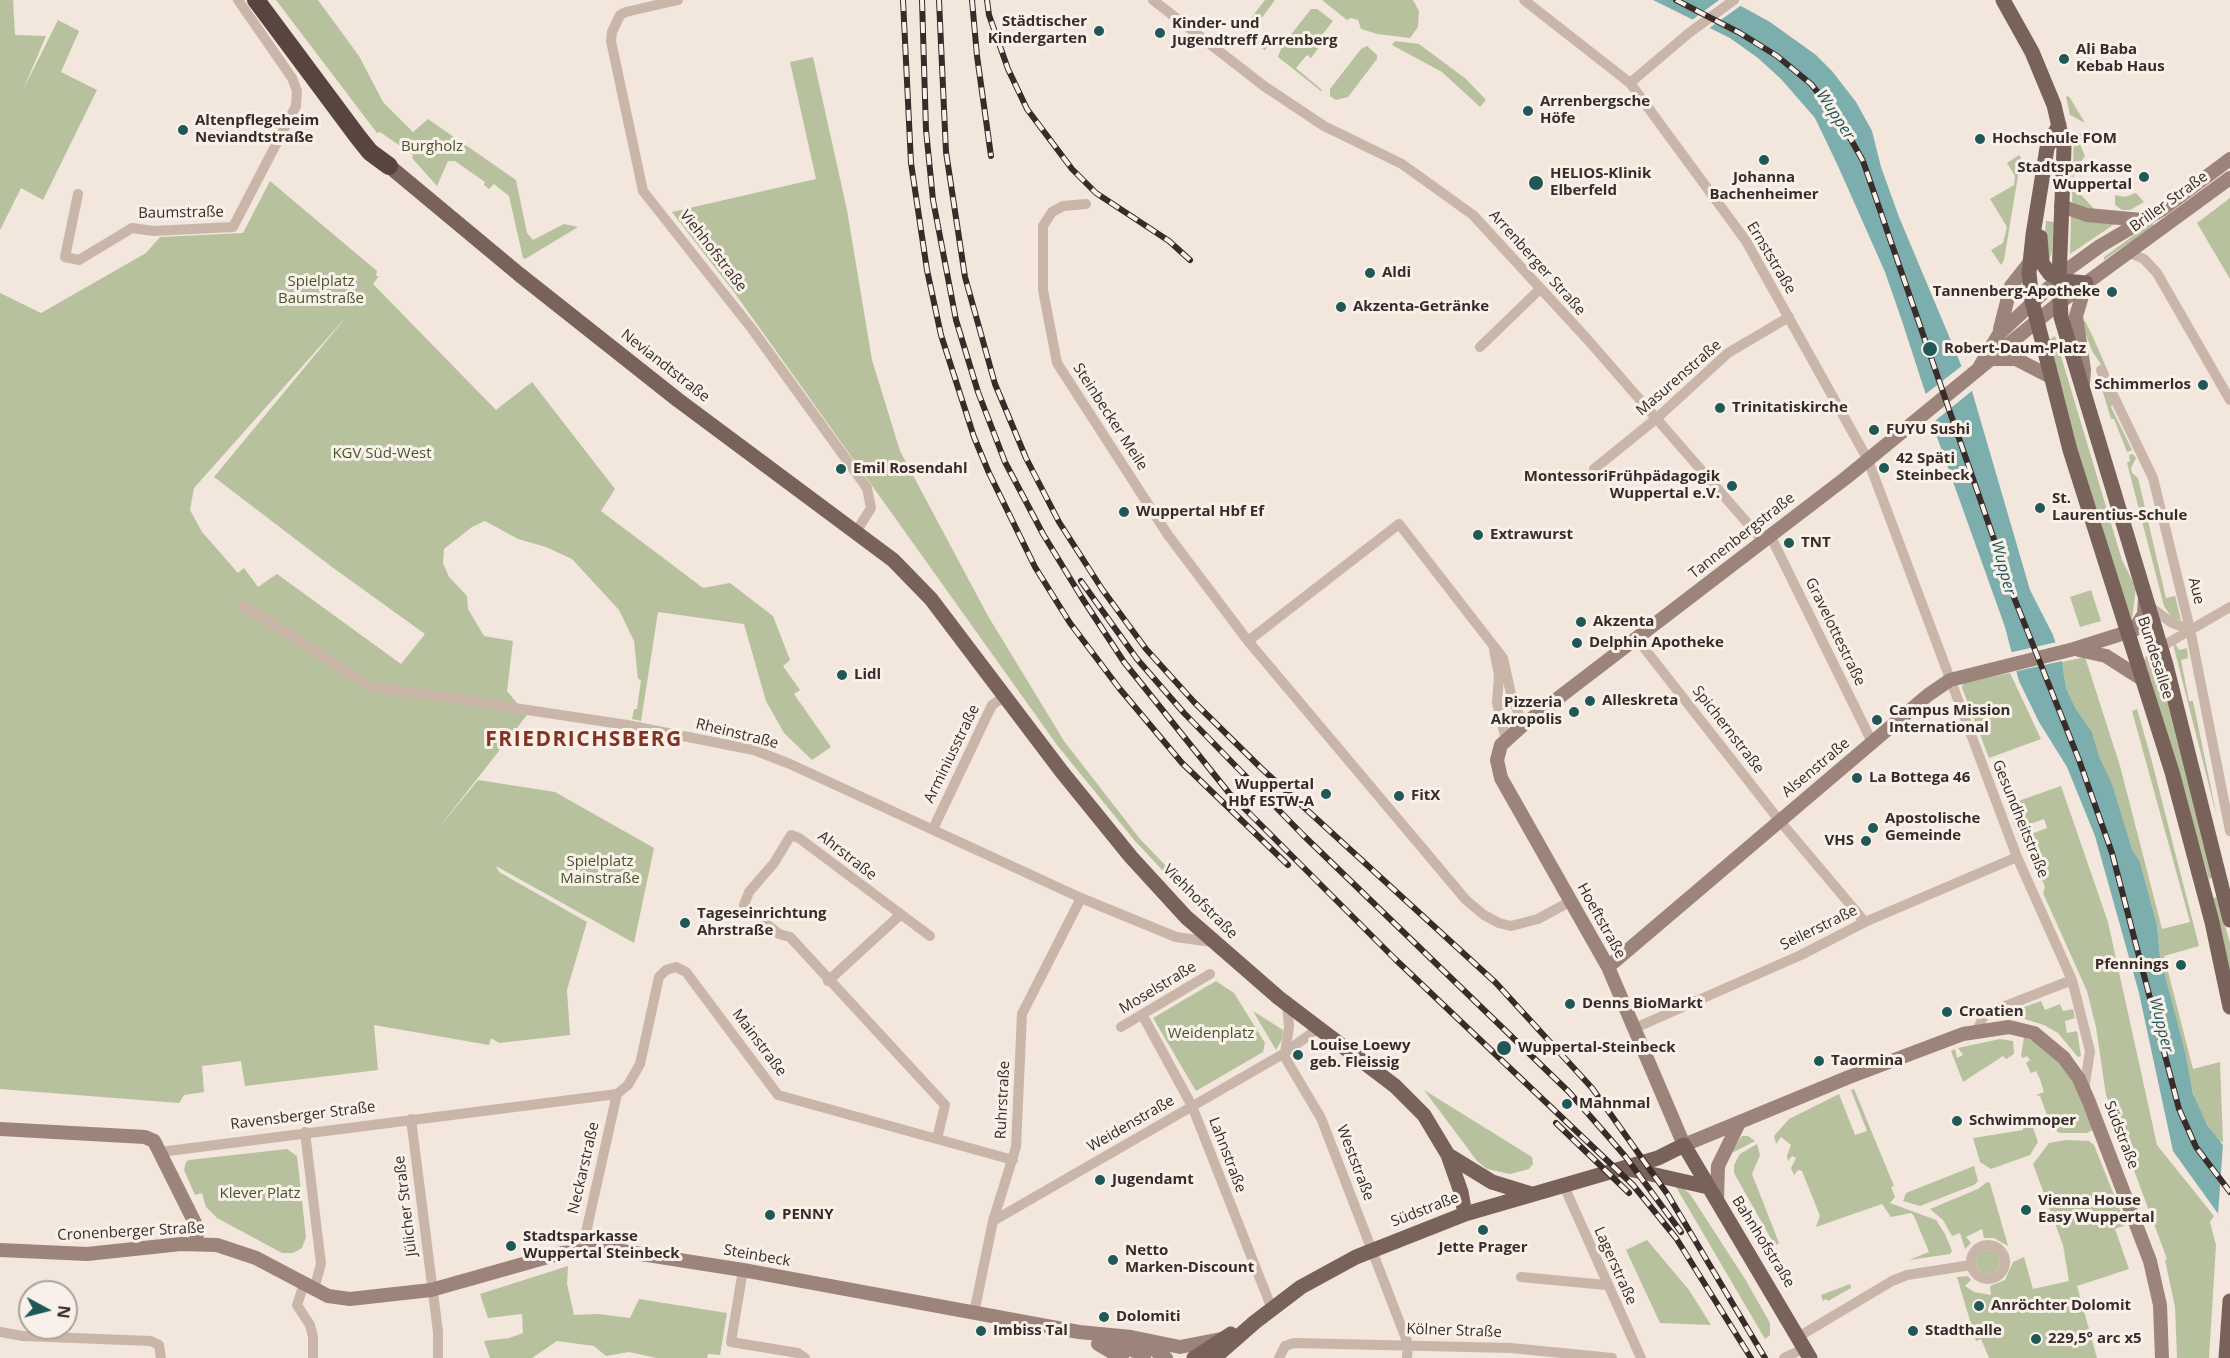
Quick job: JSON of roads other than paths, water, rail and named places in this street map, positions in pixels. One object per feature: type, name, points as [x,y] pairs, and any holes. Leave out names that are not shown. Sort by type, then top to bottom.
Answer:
[{"type":"highway","points":[[256,0],[352,130],[370,152],[389,166]]},
{"type":"highway","points":[[269,0],[389,166]]},
{"type":"main road","points":[[2003,0],[2048,87],[2064,148],[2059,279]]},
{"type":"main road","points":[[2032,301],[2030,262],[2040,191],[2047,148],[2059,125]]},
{"type":"main road","name":"Briller Straße","points":[[2142,220],[2230,159]]},
{"type":"main road","name":"Neviandtstraße","points":[[389,166],[520,275],[678,400],[893,560],[923,590]]},
{"type":"main road","points":[[2217,169],[2228,179]]},
{"type":"main road","name":"Briller Straße","points":[[2127,252],[2228,179]]},
{"type":"main road","points":[[2040,191],[2046,202],[2040,255],[2050,274],[2059,279],[2086,283]]},
{"type":"main road","points":[[2044,214],[2054,215],[2061,206]]},
{"type":"main road","points":[[2061,206],[2087,215],[2142,220]]},
{"type":"main road","points":[[1973,373],[1999,334],[2032,301],[2100,246],[2142,220]]},
{"type":"main road","points":[[2100,246],[2096,262],[2100,267],[2107,267]]},
{"type":"main road","points":[[1973,373],[2059,303],[2127,252]]},
{"type":"main road","points":[[1999,334],[2011,286],[2030,262]]},
{"type":"main road","name":"Bundesallee","points":[[2059,279],[2059,303],[2083,393],[2161,646],[2230,920]]},
{"type":"main road","points":[[2083,393],[2084,370],[2076,316],[2086,283]]},
{"type":"main road","name":"Bundesallee","points":[[2032,301],[2049,375],[2172,772],[2206,899],[2230,1007]]},
{"type":"main road","points":[[1993,359],[2016,359],[2049,375]]},
{"type":"main road","name":"Tannenbergstraße","points":[[1523,725],[1868,460],[1973,373]]},
{"type":"main road","name":"Viehhofstraße","points":[[923,590],[1004,697],[1131,856],[1212,942],[1287,1004],[1320,1027],[1410,1099],[1437,1134],[1448,1155],[1461,1192],[1465,1214]]},
{"type":"main road","points":[[2128,633],[2134,630],[2142,620],[2146,602]]},
{"type":"main road","name":"Alsenstraße","points":[[1608,967],[1779,820],[1928,695],[1950,680],[2128,633]]},
{"type":"main road","name":"Alsenstraße","points":[[2074,649],[2100,653],[2144,684]]},
{"type":"main road","points":[[1506,740],[1523,725]]},
{"type":"main road","name":"Hoeftstraße","points":[[1506,740],[1499,752],[1499,773],[1608,967],[1684,1145]]},
{"type":"main road","points":[[2206,899],[2207,891],[2213,887],[2220,887],[2223,892]]},
{"type":"main road","name":"Südstraße","points":[[1214,1358],[1255,1322],[1301,1287],[1373,1250],[1465,1214],[1658,1158],[1684,1145],[1849,1077],[1977,1030],[2009,1027],[2034,1033],[2064,1058],[2084,1090],[2150,1261],[2160,1305],[2162,1358]]},
{"type":"main road","points":[[1717,1200],[1718,1166],[1739,1123]]},
{"type":"main road","points":[[0,1129],[145,1137],[154,1141],[196,1225],[197,1243]]},
{"type":"main road","name":"Bahnhofstraße","points":[[1684,1145],[1804,1348]]},
{"type":"main road","points":[[1448,1155],[1492,1182],[1531,1194]]},
{"type":"main road","points":[[1624,1168],[1670,1176],[1708,1187]]},
{"type":"main road","name":"Cronenberger Straße","points":[[0,1250],[87,1254],[197,1243],[236,1250],[328,1296],[350,1299],[431,1290]]},
{"type":"main road","name":"Steinbeck","points":[[431,1290],[534,1260],[582,1250],[609,1249],[743,1270],[1078,1332]]},
{"type":"main road","points":[[2226,1358],[2230,1301]]},
{"type":"main road","name":"Südstraße","points":[[1194,1358],[1224,1338],[1255,1322]]},
{"type":"main road","points":[[1078,1332],[1131,1337],[1180,1347],[1224,1338]]},
{"type":"main road","points":[[1078,1332],[1122,1358]]},
{"type":"main road","points":[[1078,1332],[1121,1345],[1144,1358]]},
{"type":"main road","points":[[1131,1337],[1147,1344],[1166,1358]]},
{"type":"street","name":"Baumstraße","points":[[78,194],[65,257],[79,260],[132,228],[153,231],[233,228],[296,106],[297,91],[292,78],[238,0]]},
{"type":"street","name":"Viehhofstraße","points":[[678,0],[626,12],[615,23],[611,41],[643,191],[752,329],[867,488],[872,508],[856,532]]},
{"type":"street","name":"Arrenberger Straße","points":[[1153,0],[1264,86],[1333,130],[1402,164],[1473,215],[1766,538]]},
{"type":"street","name":"Ernststraße","points":[[1524,0],[1630,83],[1746,241],[1868,460]]},
{"type":"street","points":[[1630,83],[1689,33],[1734,0]]},
{"type":"street","name":"Steinbecker Meile","points":[[1086,204],[1063,206],[1052,212],[1043,226],[1043,290],[1057,363],[1168,535],[1248,641],[1466,900],[1484,915],[1499,923],[1525,924],[1571,901]]},
{"type":"street","points":[[2127,252],[2144,259],[2157,273],[2230,400]]},
{"type":"street","points":[[1480,347],[1540,289]]},
{"type":"street","name":"Masurenstraße","points":[[1594,469],[1656,418],[1728,353],[1789,317]]},
{"type":"street","name":"Aue","points":[[2101,370],[2153,478],[2190,629],[2229,823]]},
{"type":"street","name":"Gesundheitstraße","points":[[1868,460],[2017,857],[2072,980],[2090,1051],[2084,1090]]},
{"type":"street","points":[[1248,641],[1399,524],[1494,647],[1506,667],[1511,694],[1523,725]]},
{"type":"street","name":"Gravelottestraße","points":[[1766,538],[1872,742]]},
{"type":"street","points":[[2146,602],[2165,619],[2190,629]]},
{"type":"street","name":"Rheinstraße","points":[[243,605],[369,686],[627,725],[742,748],[790,764],[1081,898],[1176,937],[1212,942]]},
{"type":"street","points":[[2144,684],[2149,661],[2161,646],[2230,607]]},
{"type":"street","name":"Spichernstraße","points":[[1637,639],[1779,820],[1865,922]]},
{"type":"street","points":[[1494,647],[1499,675],[1497,703],[1506,740]]},
{"type":"street","name":"Arminiusstraße","points":[[933,829],[992,705],[1004,697]]},
{"type":"street","points":[[2207,828],[2229,823]]},
{"type":"street","name":"Ahrstraße","points":[[930,936],[899,916],[800,838],[791,835],[774,863],[749,892],[744,905],[778,934],[790,937],[828,981],[945,1105],[937,1139]]},
{"type":"street","name":"Seilerstraße","points":[[1635,1028],[1801,955],[1865,922],[2017,857]]},
{"type":"street","name":"Ruhrstraße","points":[[974,1313],[993,1221],[1013,1160],[1022,1014],[1081,898]]},
{"type":"street","points":[[828,981],[899,916]]},
{"type":"street","name":"Mainstraße","points":[[617,1094],[628,1085],[640,1064],[659,977],[666,970],[676,968],[686,972],[778,1095],[1013,1160]]},
{"type":"street","name":"Moselstraße","points":[[1121,1028],[1210,974]]},
{"type":"street","name":"Südstraße","points":[[1977,1030],[1985,1014],[2072,980]]},
{"type":"street","points":[[1284,1053],[1289,1027],[1287,1004]]},
{"type":"street","name":"Lahnstraße","points":[[1143,1016],[1192,1106],[1272,1309]]},
{"type":"street","name":"Weidenstraße","points":[[993,1221],[1284,1053],[1320,1027]]},
{"type":"street","name":"Weststraße","points":[[1284,1053],[1321,1118],[1408,1344],[1407,1358]]},
{"type":"street","name":"Ravensberger Straße","points":[[160,1152],[617,1094]]},
{"type":"street","name":"Neckarstraße","points":[[582,1250],[617,1094]]},
{"type":"street","name":"Jülicher Straße","points":[[411,1119],[438,1332],[438,1358]]},
{"type":"street","points":[[305,1132],[321,1264],[297,1305],[310,1325],[313,1337],[313,1358]]},
{"type":"street","name":"Lagerstraße","points":[[1563,1185],[1606,1285],[1641,1358]]},
{"type":"street","points":[[1784,1358],[1804,1348],[1892,1281],[1907,1275],[1971,1265]]},
{"type":"street","points":[[743,1270],[731,1342],[798,1353],[805,1358]]},
{"type":"street","points":[[1521,1277],[1606,1285]]},
{"type":"street","points":[[0,1332],[23,1336],[151,1341],[159,1345],[161,1358]]},
{"type":"street","name":"Kölner Straße","points":[[1279,1358],[1285,1346],[1294,1343],[1408,1344],[1511,1353],[1588,1354],[1612,1358]]},
{"type":"water","name":"Wupper","points":[[1653,0],[1730,0],[1770,22],[1816,55],[1832,71],[1856,102],[1872,131],[1881,167],[1899,217],[1972,391],[2030,590],[2053,635],[2062,662],[2066,688],[2076,709],[2092,732],[2099,756],[2112,784],[2132,849],[2140,862],[2157,925],[2160,957],[2185,1052],[2193,1094],[2207,1125],[2230,1154],[2219,1215],[2173,1151],[2139,993],[2095,836],[2067,767],[2039,722],[2019,681],[2005,627],[1932,423],[1926,395],[1885,272],[1838,166],[1815,118],[1781,79],[1758,58],[1730,38]]},
{"type":"railway","points":[[903,0],[911,163],[927,270],[941,335],[974,437],[989,473],[1035,567],[1070,623],[1119,688],[1182,763],[1288,865]]},
{"type":"railway","points":[[922,0],[926,130],[933,200],[956,320],[978,392],[1005,462],[1043,534],[1082,598],[1124,662],[1229,793],[1395,959],[1633,1185],[1676,1238],[1751,1358]]},
{"type":"railway","points":[[939,0],[946,152],[965,277],[995,384],[1026,458],[1059,522],[1102,589],[1146,649],[1194,702],[1261,768],[1496,983],[1592,1088],[1668,1195],[1765,1358]]},
{"type":"railway","points":[[972,0],[977,56],[991,156]]},
{"type":"railway","points":[[987,0],[989,15],[1008,69],[1027,109],[1072,169],[1096,193],[1169,241],[1190,260]]},
{"type":"railway","points":[[1676,0],[1740,33],[1777,56],[1811,84],[1840,120],[1863,161],[2015,600],[2079,760],[2112,853],[2179,1109],[2196,1147],[2230,1192]]},
{"type":"railway","points":[[1081,581],[1137,659],[1184,713],[1303,835],[1569,1092],[1625,1156],[1681,1232]]},
{"type":"railway","points":[[1556,1123],[1629,1193]]},
{"type":"place","name":"Städtischer Kindergarten","points":[[1099,31]]},
{"type":"place","name":"Kinder- und Jugendtreff Arrenberg","points":[[1160,33]]},
{"type":"place","name":"Ali Baba Kebab Haus","points":[[2064,59]]},
{"type":"place","name":"Arrenbergsche Höfe","points":[[1528,111]]},
{"type":"place","name":"Altenpflegeheim Neviandtstraße","points":[[183,130]]},
{"type":"place","name":"Hochschule FOM","points":[[1980,139]]},
{"type":"place","name":"Johanna Bachenheimer","points":[[1764,160]]},
{"type":"place","name":"Stadtsparkasse Wuppertal","points":[[2144,177]]},
{"type":"place","name":"HELIOS-Klinik Elberfeld","points":[[1536,183]]},
{"type":"place","name":"Aldi","points":[[1370,273]]},
{"type":"place","name":"Tannenberg-Apotheke","points":[[2112,292]]},
{"type":"place","name":"Akzenta-Getränke","points":[[1341,307]]},
{"type":"place","name":"Robert-Daum-Platz","points":[[1930,349]]},
{"type":"place","name":"Schimmerlos","points":[[2203,385]]},
{"type":"place","name":"Trinitatiskirche","points":[[1720,408]]},
{"type":"place","name":"FUYU Sushi","points":[[1874,430]]},
{"type":"place","name":"42 Späti Steinbeck","points":[[1884,468]]},
{"type":"place","name":"Emil Rosendahl","points":[[841,469]]},
{"type":"place","name":"MontessoriFrühpädagogik Wuppertal e.V.","points":[[1732,486]]},
{"type":"place","name":"St. Laurentius-Schule","points":[[2040,508]]},
{"type":"place","name":"Wuppertal Hbf Ef","points":[[1124,512]]},
{"type":"place","name":"Extrawurst","points":[[1478,535]]},
{"type":"place","name":"TNT","points":[[1789,543]]},
{"type":"place","name":"Akzenta","points":[[1581,622]]},
{"type":"place","name":"Delphin Apotheke","points":[[1577,643]]},
{"type":"place","name":"Lidl","points":[[842,675]]},
{"type":"place","name":"Alleskreta","points":[[1590,701]]},
{"type":"place","name":"Pizzeria Akropolis","points":[[1574,712]]},
{"type":"place","name":"Campus Mission International","points":[[1877,720]]},
{"type":"place","name":"La Bottega 46","points":[[1857,778]]},
{"type":"place","name":"Wuppertal Hbf ESTW-A","points":[[1326,794]]},
{"type":"place","name":"FitX","points":[[1399,796]]},
{"type":"place","name":"Apostolische Gemeinde","points":[[1873,828]]},
{"type":"place","name":"VHS","points":[[1866,841]]},
{"type":"place","name":"Tageseinrichtung Ahrstraße","points":[[685,923]]},
{"type":"place","name":"Pfennings","points":[[2181,965]]},
{"type":"place","name":"Denns BioMarkt","points":[[1570,1004]]},
{"type":"place","name":"Croatien","points":[[1947,1012]]},
{"type":"place","name":"Wuppertal-Steinbeck","points":[[1504,1048]]},
{"type":"place","name":"Louise Loewy geb. Fleissig","points":[[1298,1055]]},
{"type":"place","name":"Taormina","points":[[1819,1061]]},
{"type":"place","name":"Mahnmal","points":[[1567,1104]]},
{"type":"place","name":"Schwimmoper","points":[[1957,1121]]},
{"type":"place","name":"Jugendamt","points":[[1100,1180]]},
{"type":"place","name":"Vienna House Easy Wuppertal","points":[[2026,1210]]},
{"type":"place","name":"PENNY","points":[[770,1215]]},
{"type":"place","name":"Jette Prager","points":[[1483,1230]]},
{"type":"place","name":"Stadtsparkasse Wuppertal Steinbeck","points":[[511,1246]]},
{"type":"place","name":"Netto Marken-Discount","points":[[1113,1260]]},
{"type":"place","name":"Anröchter Dolomit","points":[[1979,1306]]},
{"type":"place","name":"Dolomiti","points":[[1104,1317]]},
{"type":"place","name":"Imbiss Tal","points":[[981,1331]]},
{"type":"place","name":"Stadthalle","points":[[1913,1331]]},
{"type":"place","name":"229,5° arc x5","points":[[2036,1339]]},
{"type":"district","name":"FRIEDRICHSBERG","points":[[584,740]]},
{"type":"park label","name":"Burgholz","points":[[432,147]]},
{"type":"park label","name":"Spielplatz Baumstraße","points":[[321,290]]},
{"type":"park label","name":"KGV Süd-West","points":[[382,454]]},
{"type":"park label","name":"Spielplatz Mainstraße","points":[[600,870]]},
{"type":"park label","name":"Weidenplatz","points":[[1211,1034]]},
{"type":"park label","name":"Klever Platz","points":[[260,1194]]}]
